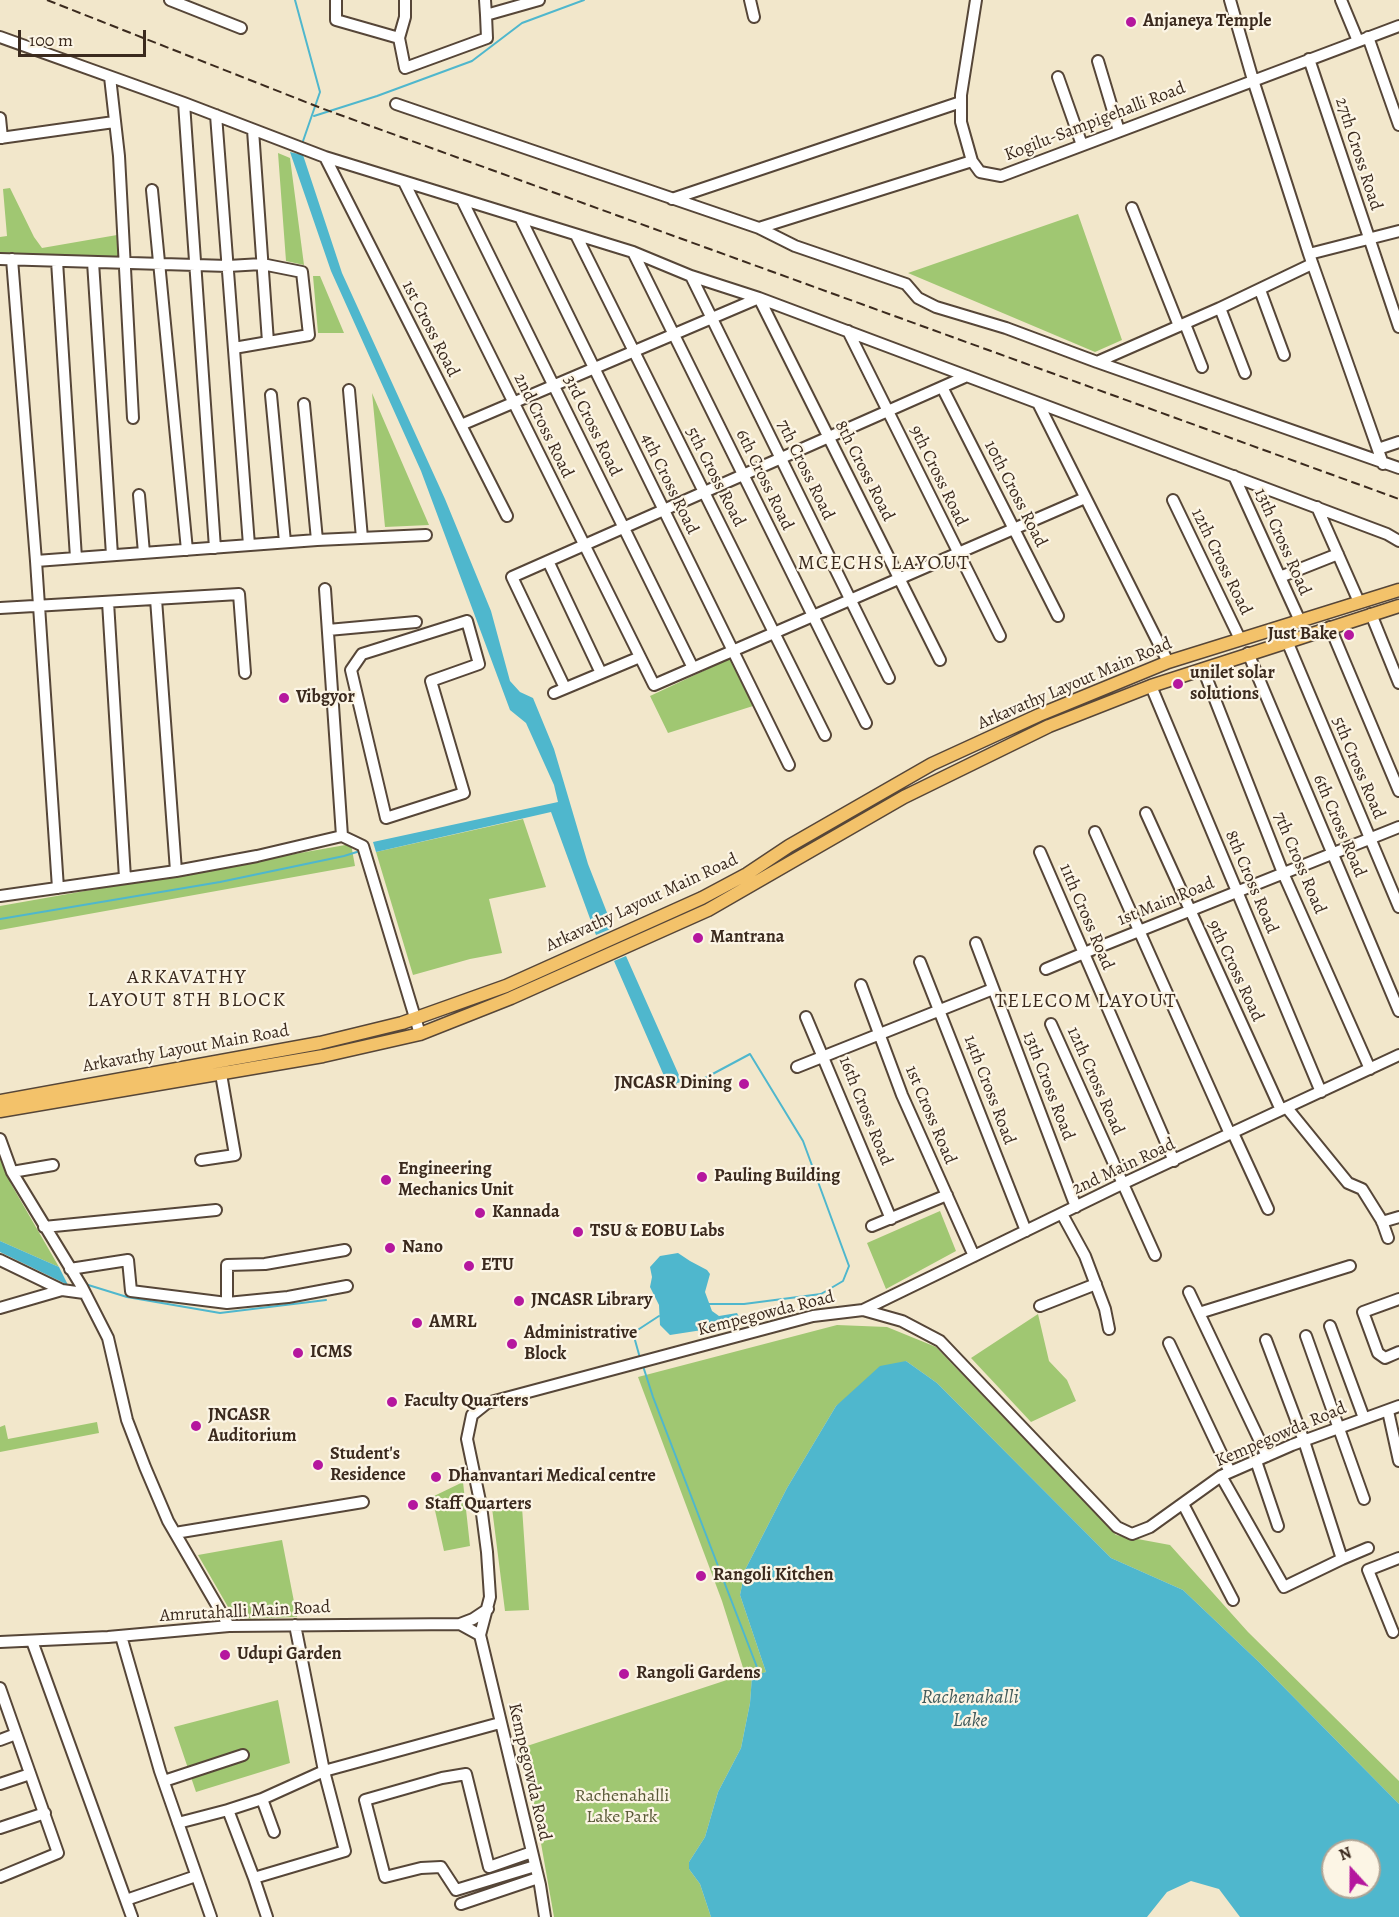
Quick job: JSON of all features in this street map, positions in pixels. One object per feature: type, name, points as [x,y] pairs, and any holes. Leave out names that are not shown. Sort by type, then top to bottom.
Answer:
[{"type":"main road","name":"Arkavathy Layout Main Road","points":[[0,1101],[320,1043],[402,1023],[506,986],[702,898],[747,874],[789,846],[932,764],[1039,715],[1168,662],[1399,590]]},
{"type":"main road","name":"Arkavathy Layout Main Road","points":[[0,1111],[323,1056],[420,1034],[511,998],[708,910],[904,797],[1049,726],[1151,686],[1399,606]]},
{"type":"main road","points":[[896,784],[904,797]]},
{"type":"street","points":[[170,0],[241,28]]},
{"type":"street","points":[[336,0],[336,20],[399,38]]},
{"type":"street","points":[[405,0],[405,17],[399,38],[405,68],[487,38],[484,0]]},
{"type":"street","points":[[486,15],[539,0]]},
{"type":"street","points":[[750,0],[754,17]]},
{"type":"street","points":[[759,228],[972,161],[961,122],[961,102],[976,0]]},
{"type":"street","points":[[1230,0],[1310,259],[1383,464]]},
{"type":"street","points":[[1341,0],[1363,39],[1399,125]]},
{"type":"street","name":"Kogilu-Sampigehalli Road","points":[[972,161],[980,172],[1001,176],[1399,26]]},
{"type":"street","points":[[0,37],[216,115],[307,151],[633,252],[691,276],[759,298],[1317,507],[1388,534],[1399,541]]},
{"type":"street","name":"27th Cross Road","points":[[1309,59],[1399,327]]},
{"type":"street","points":[[1098,61],[1119,131]]},
{"type":"street","points":[[1058,76],[1082,146]]},
{"type":"street","points":[[110,77],[119,156],[133,418]]},
{"type":"street","points":[[672,199],[961,102]]},
{"type":"street","points":[[183,103],[215,548]]},
{"type":"street","points":[[396,104],[759,228],[795,246],[906,284],[918,298],[936,307],[1006,328],[1399,468]]},
{"type":"street","points":[[216,115],[249,545]]},
{"type":"street","points":[[0,118],[1,137],[114,122]]},
{"type":"street","points":[[253,129],[268,342]]},
{"type":"street","name":"1st Cross Road","points":[[325,157],[507,516]]},
{"type":"street","name":"2nd Cross Road","points":[[404,182],[654,685],[693,668]]},
{"type":"street","points":[[152,190],[187,550]]},
{"type":"street","name":"3rd Cross Road","points":[[462,200],[693,668]]},
{"type":"street","points":[[1132,208],[1202,367]]},
{"type":"street","name":"4th Cross Road","points":[[520,217],[789,765]]},
{"type":"street","points":[[1097,362],[1260,290],[1310,259],[1399,231]]},
{"type":"street","name":"5th Cross Road","points":[[576,235],[825,735]]},
{"type":"street","name":"6th Cross Road","points":[[633,252],[866,723]]},
{"type":"street","points":[[0,259],[228,266],[262,264],[302,272],[309,334],[234,348]]},
{"type":"street","points":[[12,260],[36,561],[58,888]]},
{"type":"street","points":[[57,261],[76,558]]},
{"type":"street","points":[[93,262],[112,555]]},
{"type":"street","name":"7th Cross Road","points":[[691,276],[889,678]]},
{"type":"street","points":[[1260,290],[1284,354]]},
{"type":"street","points":[[461,425],[759,298]]},
{"type":"street","name":"8th Cross Road","points":[[759,298],[940,660]]},
{"type":"street","points":[[1220,308],[1245,373]]},
{"type":"street","name":"9th Cross Road","points":[[848,331],[1000,636]]},
{"type":"street","points":[[565,688],[512,577],[967,376]]},
{"type":"street","name":"10th Cross Road","points":[[942,387],[1058,616]]},
{"type":"street","points":[[349,390],[362,538]]},
{"type":"street","points":[[271,395],[285,542]]},
{"type":"street","points":[[1038,403],[1168,662]]},
{"type":"street","points":[[304,404],[318,540]]},
{"type":"street","points":[[1378,449],[1399,442]]},
{"type":"street","name":"13th Cross Road","points":[[1234,476],[1300,621]]},
{"type":"street","points":[[140,495],[144,553]]},
{"type":"street","points":[[693,668],[1085,498]]},
{"type":"street","name":"12th Cross Road","points":[[1173,500],[1240,639]]},
{"type":"street","points":[[1317,507],[1359,602]]},
{"type":"street","points":[[36,561],[285,542],[426,535]]},
{"type":"street","points":[[1280,577],[1338,554]]},
{"type":"street","points":[[548,561],[601,673]]},
{"type":"street","points":[[325,589],[342,836]]},
{"type":"street","points":[[0,608],[239,594],[245,673]]},
{"type":"street","points":[[156,599],[176,871]]},
{"type":"street","points":[[108,602],[124,878]]},
{"type":"street","points":[[1371,614],[1399,683]]},
{"type":"street","points":[[331,672],[351,670],[362,654],[468,621],[479,664],[431,681],[464,793],[386,818],[351,670]]},
{"type":"street","points":[[328,630],[416,622]]},
{"type":"street","points":[[1330,627],[1399,791]]},
{"type":"street","name":"5th Cross Road","points":[[1287,641],[1399,907]]},
{"type":"street","name":"6th Cross Road","points":[[1248,653],[1399,1011]]},
{"type":"street","points":[[554,693],[640,657]]},
{"type":"street","name":"7th Cross Road","points":[[1203,669],[1283,873],[1370,1069]]},
{"type":"street","name":"8th Cross Road","points":[[1151,686],[1320,1092]]},
{"type":"street","name":"9th Cross Road","points":[[1146,813],[1189,910],[1284,1109],[1348,1183],[1362,1190],[1382,1221],[1388,1238]]},
{"type":"street","name":"1st Main Road","points":[[1046,969],[1399,827]]},
{"type":"street","points":[[1095,832],[1268,1209]]},
{"type":"street","points":[[0,896],[176,871],[257,856],[342,836],[363,846],[420,1034]]},
{"type":"street","name":"11th Cross Road","points":[[1040,852],[1174,1161]]},
{"type":"street","name":"13th Cross Road","points":[[976,943],[1077,1207]]},
{"type":"street","name":"14th Cross Road","points":[[920,962],[1026,1231]]},
{"type":"street","name":"1st Cross Road","points":[[861,984],[902,1095],[974,1256]]},
{"type":"street","points":[[798,1067],[993,989]]},
{"type":"street","name":"16th Cross Road","points":[[806,1017],[891,1219]]},
{"type":"street","name":"12th Cross Road","points":[[1052,1024],[1155,1255]]},
{"type":"street","name":"2nd Main Road","points":[[863,1310],[1122,1184],[1399,1055]]},
{"type":"street","points":[[201,1160],[235,1155],[221,1074]]},
{"type":"street","points":[[0,1138],[12,1172],[83,1290],[108,1338],[127,1420],[145,1467],[175,1533],[229,1626]]},
{"type":"street","points":[[12,1172],[53,1165]]},
{"type":"street","points":[[872,1226],[947,1195]]},
{"type":"street","points":[[44,1227],[216,1210]]},
{"type":"street","points":[[1062,1214],[1096,1284],[1109,1329]]},
{"type":"street","points":[[1382,1221],[1399,1217]]},
{"type":"street","points":[[227,1303],[227,1265],[265,1264],[345,1250]]},
{"type":"street","points":[[0,1260],[62,1290]]},
{"type":"street","points":[[70,1270],[128,1260],[131,1291],[227,1303],[288,1297],[348,1286]]},
{"type":"street","points":[[1199,1313],[1350,1266]]},
{"type":"street","points":[[1040,1306],[1096,1284]]},
{"type":"street","points":[[0,1308],[62,1290],[83,1290]]},
{"type":"street","points":[[1190,1292],[1267,1456]]},
{"type":"street","points":[[1399,1299],[1363,1312],[1378,1353],[1385,1358],[1399,1352]]},
{"type":"street","name":"Kempegowda Road","points":[[545,1917],[538,1878],[480,1635],[490,1597],[488,1552],[467,1439],[472,1414],[487,1403],[813,1316],[863,1310],[902,1321],[940,1341],[1117,1527],[1132,1534],[1150,1527],[1226,1474],[1304,1441],[1399,1406]]},
{"type":"street","points":[[1330,1326],[1364,1418]]},
{"type":"street","points":[[1306,1336],[1364,1499]]},
{"type":"street","points":[[1266,1340],[1304,1441],[1342,1559]]},
{"type":"street","points":[[1169,1343],[1226,1474],[1284,1587],[1368,1548]]},
{"type":"street","points":[[1388,1411],[1399,1461]]},
{"type":"street","points":[[1256,1461],[1278,1526]]},
{"type":"street","points":[[175,1533],[363,1502]]},
{"type":"street","points":[[1183,1504],[1233,1599]]},
{"type":"street","points":[[1393,1632],[1368,1570],[1399,1558]]},
{"type":"street","name":"Amrutahalli Main Road","points":[[0,1642],[121,1636],[229,1626],[460,1624],[488,1609]]},
{"type":"street","points":[[460,1624],[480,1635]]},
{"type":"street","points":[[255,1878],[345,1851],[324,1771],[295,1625]]},
{"type":"street","points":[[121,1636],[164,1781],[211,1917]]},
{"type":"street","points":[[32,1641],[132,1917]]},
{"type":"street","points":[[0,1877],[58,1853],[1,1695]]},
{"type":"street","points":[[178,1823],[262,1799],[324,1771],[501,1723]]},
{"type":"street","points":[[0,1740],[16,1734]]},
{"type":"street","points":[[164,1781],[243,1755]]},
{"type":"street","points":[[0,1784],[30,1774]]},
{"type":"street","points":[[493,1879],[466,1774],[442,1778],[365,1800],[385,1878],[421,1868],[441,1867],[456,1890],[493,1879],[535,1866]]},
{"type":"street","points":[[262,1799],[274,1832]]},
{"type":"street","points":[[228,1810],[255,1878],[267,1917]]},
{"type":"street","points":[[0,1828],[45,1813]]},
{"type":"street","points":[[489,1867],[532,1852]]},
{"type":"street","points":[[126,1900],[196,1876]]},
{"type":"street","points":[[460,1905],[538,1878]]},
{"type":"green space","points":[[278,153],[290,158],[304,265],[286,261]]},
{"type":"green space","points":[[10,188],[34,237],[42,248],[117,235],[120,257],[0,253],[0,237],[7,236],[3,189]]},
{"type":"green space","points":[[1078,214],[1122,340],[1095,352],[908,273]]},
{"type":"green space","points":[[313,276],[320,276],[344,333],[318,333]]},
{"type":"green space","points":[[372,393],[429,525],[385,527]]},
{"type":"green space","points":[[731,658],[753,706],[668,733],[650,696]]},
{"type":"green space","points":[[523,819],[546,887],[489,899],[502,953],[470,959],[413,975],[376,852]]},
{"type":"green space","points":[[351,844],[355,866],[0,930],[0,906]]},
{"type":"green space","points":[[0,1154],[11,1184],[59,1267],[0,1241]]},
{"type":"green space","points":[[940,1211],[956,1251],[886,1289],[867,1243]]},
{"type":"green space","points":[[1038,1314],[1049,1361],[1067,1380],[1076,1401],[1031,1422],[971,1358]]},
{"type":"green space","name":"Rachenahalli Lake Park","points":[[837,1325],[887,1327],[936,1347],[1116,1535],[1170,1545],[1248,1632],[1399,1781],[1399,1804],[1260,1663],[1183,1590],[1111,1558],[937,1383],[906,1361],[836,1406],[787,1488],[745,1570],[740,1595],[766,1672],[752,1677],[750,1703],[741,1748],[718,1792],[705,1837],[689,1862],[689,1869],[700,1884],[711,1917],[554,1917],[524,1747],[745,1674],[722,1601],[638,1377]]},
{"type":"green space","points":[[97,1422],[99,1433],[0,1452],[0,1427],[5,1425],[8,1439]]},
{"type":"green space","points":[[463,1482],[470,1546],[444,1551],[432,1497]]},
{"type":"green space","points":[[522,1507],[529,1610],[505,1611],[492,1508]]},
{"type":"green space","points":[[282,1540],[297,1617],[235,1619],[198,1555]]},
{"type":"green space","points":[[278,1700],[290,1763],[196,1792],[174,1727]]},
{"type":"water","points":[[290,152],[303,155],[342,273],[445,499],[491,611],[510,681],[520,692],[533,698],[554,749],[588,864],[613,928],[596,935],[551,812],[376,852],[373,842],[558,802],[554,785],[526,723],[510,710],[421,471],[331,271]]},
{"type":"water","points":[[626,956],[682,1082],[668,1085],[614,961]]},
{"type":"water","points":[[0,1241],[59,1267],[68,1285],[0,1252]]},
{"type":"water","points":[[678,1253],[710,1274],[705,1292],[712,1311],[719,1316],[737,1313],[739,1317],[737,1322],[728,1326],[670,1335],[660,1325],[659,1305],[650,1287],[652,1277],[650,1267],[660,1256]]},
{"type":"water","name":"Rachenahalli Lake","points":[[906,1361],[937,1383],[1111,1558],[1183,1590],[1260,1663],[1399,1804],[1399,1917],[1240,1917],[1219,1889],[1191,1881],[1167,1892],[1147,1917],[711,1917],[700,1884],[689,1869],[689,1862],[705,1837],[718,1792],[741,1748],[750,1703],[752,1676],[766,1672],[740,1595],[745,1570],[787,1488],[836,1406],[880,1366]]},
{"type":"waterway","points":[[295,0],[320,92],[302,144]]},
{"type":"waterway","points":[[314,116],[377,96],[472,61],[522,23],[584,0]]},
{"type":"waterway","points":[[0,919],[220,882],[360,851]]},
{"type":"waterway","points":[[674,1081],[678,1088],[692,1085],[750,1054],[803,1141],[849,1266],[843,1281],[821,1294],[744,1304],[709,1304]]},
{"type":"waterway","points":[[85,1284],[127,1297],[220,1313],[326,1300]]},
{"type":"waterway","points":[[640,1358],[633,1333],[659,1316]]},
{"type":"waterway","points":[[643,1366],[760,1675]]},
{"type":"railway","points":[[47,0],[321,108],[1399,499]]},
{"type":"place","name":"Anjaneya Temple","points":[[1131,22]]},
{"type":"place","name":"Just Bake","points":[[1349,635]]},
{"type":"place","name":"unilet solar solutions","points":[[1178,684]]},
{"type":"place","name":"Vibgyor","points":[[284,698]]},
{"type":"place","name":"Mantrana","points":[[698,938]]},
{"type":"place","name":"JNCASR Dining","points":[[744,1084]]},
{"type":"place","name":"Pauling Building","points":[[702,1177]]},
{"type":"place","name":"Engineering Mechanics Unit","points":[[386,1180]]},
{"type":"place","name":"Kannada","points":[[480,1213]]},
{"type":"place","name":"TSU & EOBU Labs","points":[[578,1232]]},
{"type":"place","name":"Nano","points":[[390,1248]]},
{"type":"place","name":"ETU","points":[[469,1266]]},
{"type":"place","name":"JNCASR Library","points":[[519,1301]]},
{"type":"place","name":"AMRL","points":[[417,1323]]},
{"type":"place","name":"Administrative Block","points":[[512,1344]]},
{"type":"place","name":"ICMS","points":[[298,1353]]},
{"type":"place","name":"Faculty Quarters","points":[[392,1402]]},
{"type":"place","name":"JNCASR Auditorium","points":[[196,1426]]},
{"type":"place","name":"Student's Residence","points":[[318,1465]]},
{"type":"place","name":"Dhanvantari Medical centre","points":[[436,1477]]},
{"type":"place","name":"Staff Quarters","points":[[413,1505]]},
{"type":"place","name":"Rangoli Kitchen","points":[[701,1576]]},
{"type":"place","name":"Udupi Garden","points":[[225,1655]]},
{"type":"place","name":"Rangoli Gardens","points":[[624,1674]]},
{"type":"district","name":"MCECHS LAYOUT","points":[[884,564]]},
{"type":"district","name":"ARKAVATHY LAYOUT 8TH BLOCK","points":[[187,990]]},
{"type":"district","name":"TELECOM LAYOUT","points":[[1086,1002]]}]
